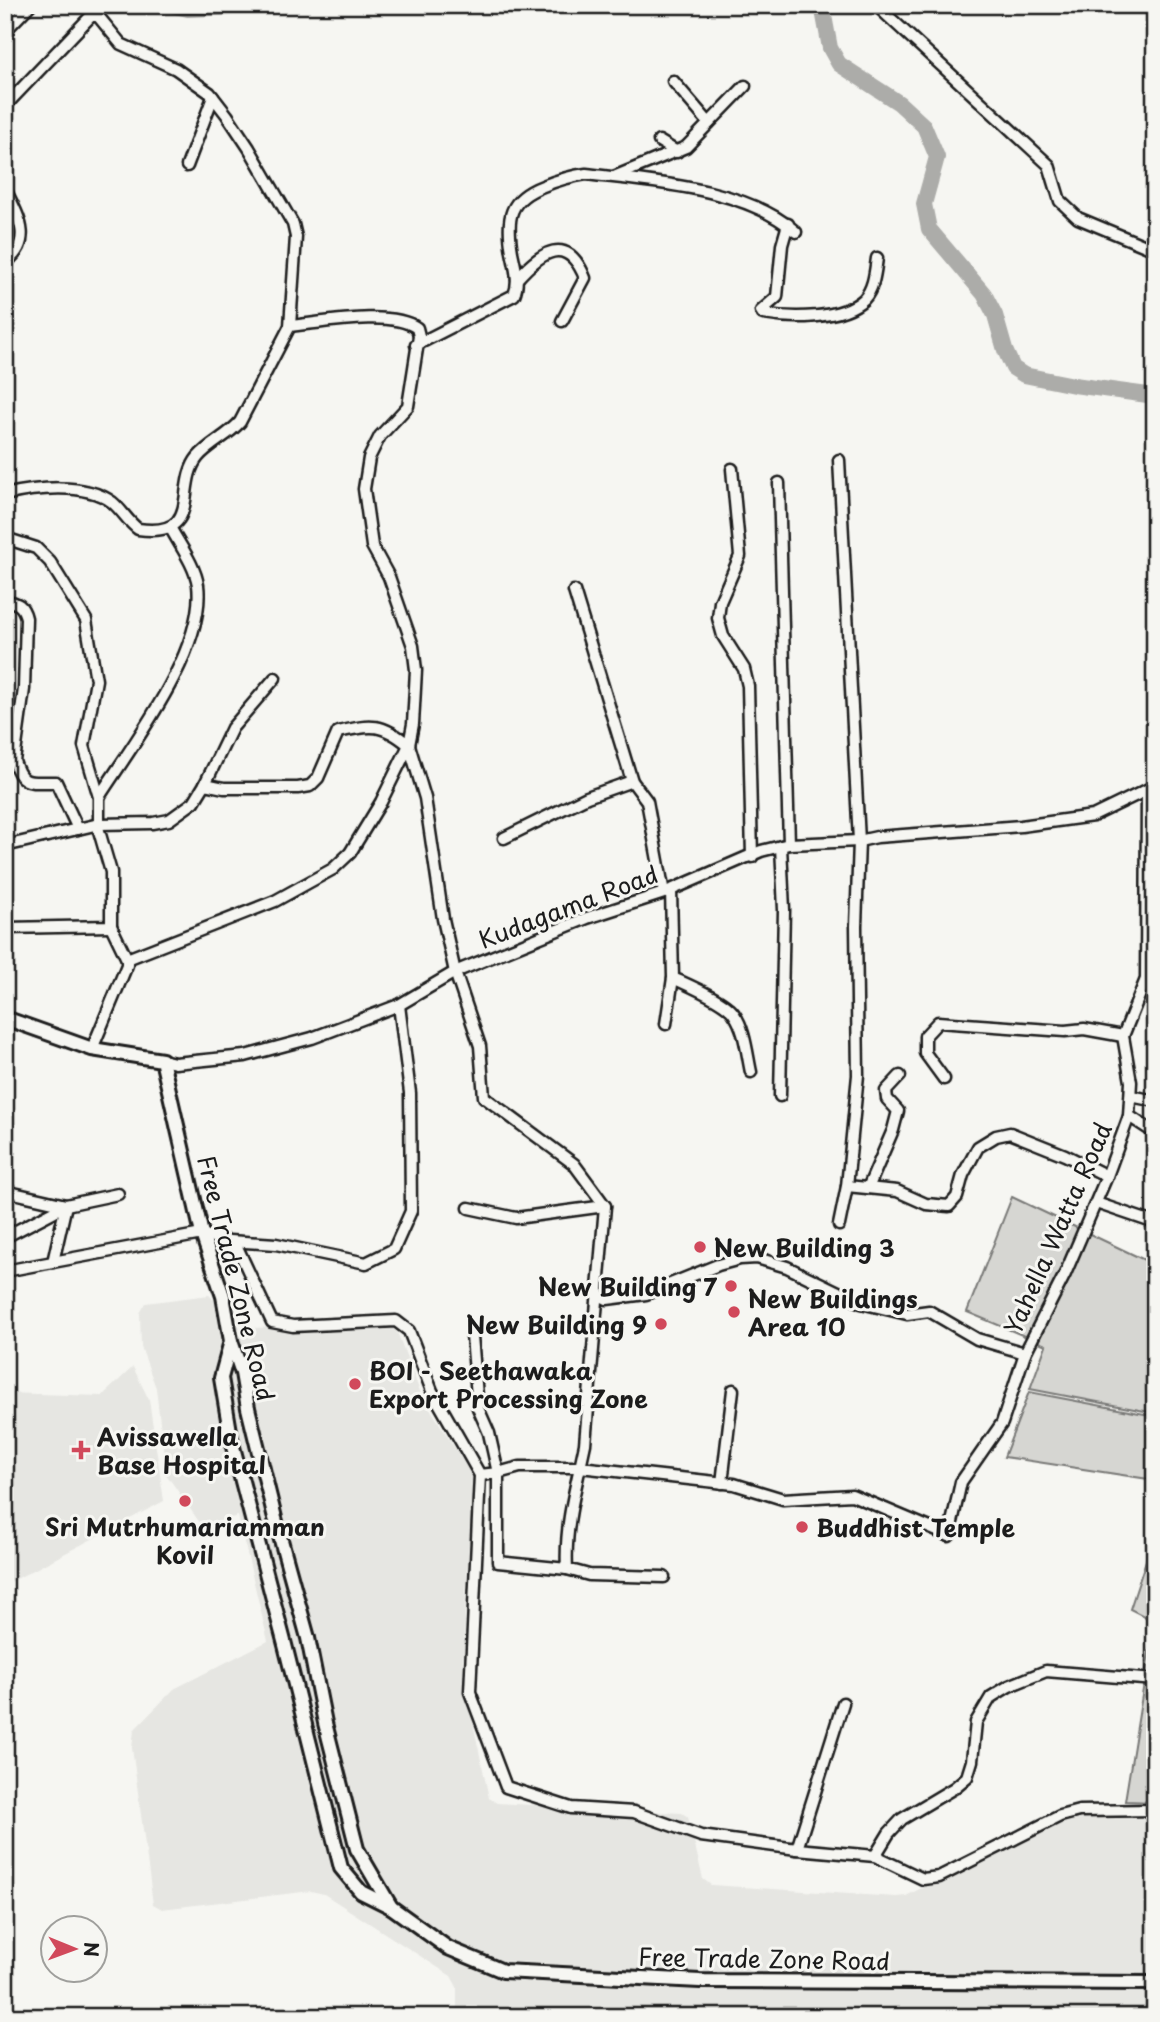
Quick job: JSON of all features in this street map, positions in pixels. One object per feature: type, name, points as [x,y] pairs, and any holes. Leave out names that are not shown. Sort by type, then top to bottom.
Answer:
[{"type":"street","points":[[5,31],[30,5]]},
{"type":"street","points":[[876,5],[1049,165],[1060,201],[1078,218],[1155,250]]},
{"type":"street","points":[[5,106],[91,16],[98,16],[121,44],[176,69],[213,97],[249,148],[295,230],[290,327],[240,422],[199,457],[194,465],[186,504],[180,518],[170,527],[147,531],[138,529],[120,509],[104,497],[46,488],[5,495]]},
{"type":"street","points":[[673,81],[709,123]]},
{"type":"street","points":[[612,177],[686,147],[745,86]]},
{"type":"street","points":[[187,166],[213,97]]},
{"type":"street","points":[[659,141],[677,152]]},
{"type":"street","points":[[416,345],[514,295],[518,285],[510,236],[511,210],[526,193],[569,176],[586,174],[701,189],[740,201],[792,228],[782,245],[778,297],[761,311],[763,314],[785,318],[821,316],[845,309],[863,299],[874,282],[877,258]]},
{"type":"street","points":[[5,189],[23,237],[19,250],[5,263]]},
{"type":"street","points":[[517,279],[544,253],[559,250],[570,254],[580,265],[585,278],[562,321]]},
{"type":"street","points":[[127,959],[275,901],[333,869],[350,853],[381,802],[409,745],[416,670],[413,646],[389,577],[372,546],[364,489],[369,458],[380,436],[408,406],[419,336],[417,328],[411,323],[386,319],[290,327]]},
{"type":"street","points":[[839,460],[859,841],[856,926],[858,1076],[847,1186],[839,1225]]},
{"type":"street","points":[[732,470],[740,556],[720,602],[718,618],[723,636],[744,669],[748,686],[752,857]]},
{"type":"street","points":[[779,483],[785,845],[780,1096]]},
{"type":"street","points":[[99,797],[163,698],[186,655],[198,601],[198,582],[170,527]]},
{"type":"street","points":[[5,538],[36,548],[50,562],[86,620],[96,680],[84,746],[99,797],[98,824],[111,872],[111,926],[127,959],[127,965],[92,1049]]},
{"type":"street","points":[[574,591],[632,781],[647,801],[667,891],[673,978],[666,1024]]},
{"type":"street","points":[[5,600],[18,603],[26,618],[24,689],[14,761],[17,772],[20,778],[27,781],[56,782],[78,829]]},
{"type":"street","points":[[5,846],[98,824],[169,820],[194,802],[232,728],[275,678]]},
{"type":"street","points":[[205,784],[224,788],[310,786],[318,778],[338,732],[369,725],[383,727],[409,745],[425,798],[443,919],[455,972],[480,1046],[484,1097],[574,1164],[605,1206],[585,1444],[569,1514],[565,1545],[567,1569]]},
{"type":"street","points":[[504,838],[587,797],[632,781]]},
{"type":"street","points":[[944,1079],[925,1053],[925,1036],[938,1022],[1065,1031],[1084,1029],[1123,1036],[1146,979],[1151,788]]},
{"type":"street","name":"Kudagama Road","points":[[5,1018],[92,1049],[176,1063],[245,1056],[312,1038],[399,1005],[455,972],[587,918],[667,891],[761,851],[785,845],[1021,826],[1093,816],[1151,788]]},
{"type":"street","points":[[5,928],[111,926]]},
{"type":"street","points":[[673,978],[734,1013],[744,1039],[751,1072]]},
{"type":"street","points":[[5,1271],[202,1234],[227,1241],[276,1244],[366,1263],[394,1249],[411,1211],[410,1093],[399,1005]]},
{"type":"street","name":"Yahella Watta Road","points":[[722,1483],[783,1499],[852,1495],[949,1536],[961,1482],[1002,1423],[1025,1353],[1065,1274],[1107,1176],[1129,1116],[1131,1082],[1123,1036]]},
{"type":"street","name":"Free Trade Zone Road","points":[[162,1060],[202,1234],[223,1296],[231,1341],[242,1373],[275,1518],[308,1638],[325,1723],[357,1849],[391,1907]]},
{"type":"street","points":[[868,1188],[894,1130],[898,1111],[887,1099],[886,1091],[900,1076]]},
{"type":"street","points":[[1131,1096],[1155,1101]]},
{"type":"street","points":[[1129,1116],[1155,1133]]},
{"type":"street","points":[[847,1186],[897,1191],[926,1204],[948,1206],[957,1197],[963,1175],[978,1147],[996,1136],[1010,1132],[1107,1176]]},
{"type":"street","points":[[5,1191],[66,1205]]},
{"type":"street","points":[[5,1237],[66,1205],[118,1194]]},
{"type":"street","points":[[1096,1203],[1155,1223]]},
{"type":"street","points":[[53,1262],[66,1205]]},
{"type":"street","points":[[469,1208],[516,1218],[605,1206]]},
{"type":"street","points":[[227,1241],[238,1249],[272,1322],[293,1326],[396,1321],[409,1331],[432,1391],[480,1475],[470,1692],[506,1787],[571,1808],[634,1812],[701,1836],[875,1856],[923,1879],[939,1877],[1060,1816],[1080,1811],[1155,1810]]},
{"type":"street","points":[[597,1294],[607,1299],[646,1294],[718,1265],[757,1258],[787,1267],[861,1303],[907,1314],[929,1311],[977,1339],[1025,1353]]},
{"type":"street","points":[[472,1336],[478,1408],[489,1433],[498,1474],[498,1562],[567,1569],[589,1575],[664,1577]]},
{"type":"street","name":"Free Trade Zone Road","points":[[231,1341],[221,1378],[232,1443],[341,1868],[361,1892],[391,1907],[448,1948],[503,1970],[700,1980],[1155,1983]]},
{"type":"street","points":[[480,1475],[498,1474],[520,1467],[580,1467],[722,1483],[733,1390]]},
{"type":"street","points":[[875,1856],[889,1833],[902,1819],[954,1788],[967,1777],[972,1761],[976,1722],[991,1697],[1009,1686],[1046,1671],[1155,1680]]},
{"type":"street","points":[[797,1849],[843,1703]]},
{"type":"shaded area","points":[[1012,1197],[1155,1265],[1155,1413],[1030,1389],[1046,1345],[967,1312]]},
{"type":"shaded area","points":[[209,1295],[241,1328],[387,1325],[397,1332],[421,1394],[475,1480],[466,1592],[463,1676],[489,1798],[497,1803],[682,1813],[688,1817],[703,1879],[711,1885],[896,1897],[906,1896],[1062,1815],[1155,1815],[1155,2017],[457,2017],[457,1987],[451,1976],[324,1894],[311,1891],[162,1909],[153,1904],[132,1748],[134,1730],[174,1689],[268,1641],[238,1516],[202,1526],[166,1474],[156,1388],[141,1347],[140,1313],[146,1303]]},
{"type":"shaded area","name":"Avissawella Base Hospital","points":[[133,1367],[149,1400],[164,1501],[5,1585],[5,1393],[102,1396]]},
{"type":"shaded area","points":[[1029,1392],[1155,1416],[1155,1480],[1004,1457]]},
{"type":"shaded area","points":[[1155,1533],[1155,1802],[1125,1801],[1154,1621],[1130,1609]]},
{"type":"waterway","points":[[172,5],[188,9],[236,5]]},
{"type":"waterway","points":[[822,5],[830,48],[839,64],[899,103],[924,126],[937,157],[924,204],[929,229],[984,294],[995,315],[1013,368],[1024,375],[1074,385],[1155,396]]},
{"type":"place","name":"New Building 3","points":[[700,1247]]},
{"type":"place","name":"New Building 7","points":[[731,1286]]},
{"type":"place","name":"New Buildings Area 10","points":[[734,1312]]},
{"type":"place","name":"New Building 9","points":[[661,1324]]},
{"type":"place","name":"BOI - Seethawaka Export Processing Zone","points":[[355,1384]]},
{"type":"place","name":"Avissawella Base Hospital","points":[[81,1450]]},
{"type":"place","name":"Sri Mutrhumariamman Kovil","points":[[185,1501]]},
{"type":"place","name":"Buddhist Temple","points":[[802,1527]]}]
